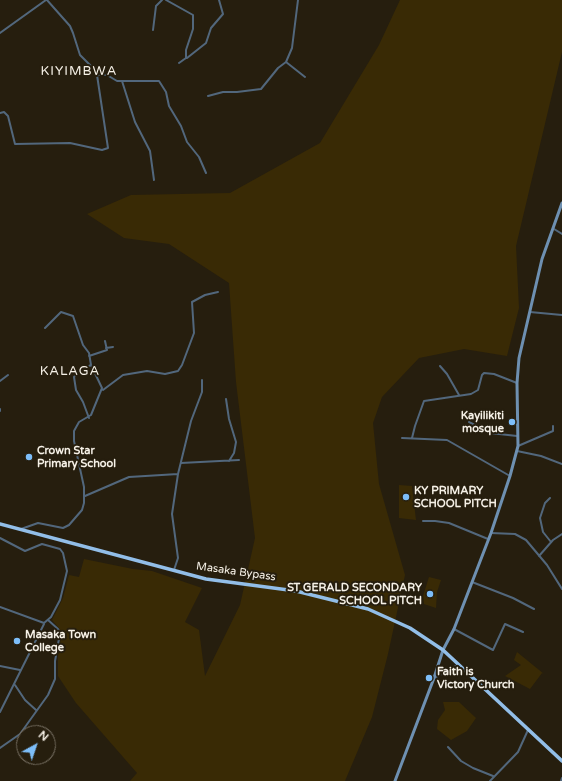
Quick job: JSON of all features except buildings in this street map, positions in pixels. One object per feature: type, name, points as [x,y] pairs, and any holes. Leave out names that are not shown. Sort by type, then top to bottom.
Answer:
[{"type":"highway","name":"Masaka Bypass","points":[[0,524],[174,571],[224,582],[296,591],[368,609],[410,628],[443,650],[562,761]]},
{"type":"main road","points":[[395,781],[443,650],[454,629],[491,533],[510,476],[518,446],[517,383],[519,358],[542,259],[562,203]]},
{"type":"street","points":[[0,33],[47,0],[70,26],[80,55],[92,67],[97,75],[108,148],[102,150],[85,145],[61,143],[15,144],[8,116],[4,112],[0,113]]},
{"type":"street","points":[[153,30],[156,6],[162,0]]},
{"type":"street","points":[[166,0],[193,15],[192,29],[186,50],[186,58]]},
{"type":"street","points":[[179,63],[206,43],[211,28],[223,14],[219,0]]},
{"type":"street","points":[[208,96],[223,92],[261,89],[269,82],[278,68],[286,62],[292,48],[298,0]]},
{"type":"street","points":[[286,62],[305,77]]},
{"type":"street","points":[[97,75],[107,75],[114,80],[122,81],[159,81],[166,92],[169,106],[181,126],[187,142],[199,157],[206,172]]},
{"type":"street","points":[[122,81],[135,122],[150,151],[154,180]]},
{"type":"street","points":[[552,228],[562,234]]},
{"type":"street","points":[[20,530],[38,523],[59,528],[66,527],[82,510],[84,496],[82,472],[74,441],[74,431],[79,422],[89,418],[102,391],[123,375],[147,371],[165,374],[178,371],[182,365],[194,333],[192,302],[205,295],[218,292]]},
{"type":"street","points":[[45,328],[61,312],[73,316],[89,356],[91,365],[101,385],[102,391]]},
{"type":"street","points":[[529,312],[562,315]]},
{"type":"street","points":[[105,341],[106,348]]},
{"type":"street","points":[[89,356],[107,350],[106,348],[113,347]]},
{"type":"street","points":[[89,418],[83,402],[76,390],[74,377],[81,370],[91,365]]},
{"type":"street","points":[[440,366],[447,374],[459,395]]},
{"type":"street","points":[[412,438],[414,426],[424,401],[459,395],[469,395],[477,391],[484,373],[494,374],[517,383]]},
{"type":"street","points":[[0,381],[8,375]]},
{"type":"street","points":[[174,571],[178,558],[172,514],[178,474],[191,421],[202,392],[202,380]]},
{"type":"street","points":[[226,399],[229,420],[236,442],[234,453],[229,461]]},
{"type":"street","points":[[469,422],[490,433],[518,436]]},
{"type":"street","points":[[518,446],[553,431],[553,426]]},
{"type":"street","points":[[402,438],[440,438],[451,441],[510,476]]},
{"type":"street","points":[[517,451],[541,456],[562,464]]},
{"type":"street","points":[[181,463],[239,460]]},
{"type":"street","points":[[84,496],[129,478],[178,474]]},
{"type":"street","points":[[550,498],[545,503],[540,518],[543,532],[551,542]]},
{"type":"street","points":[[423,521],[435,521],[464,528],[488,539]]},
{"type":"street","points":[[491,533],[515,534],[531,544],[562,589]]},
{"type":"street","points":[[539,556],[551,542],[562,534]]},
{"type":"street","points":[[0,538],[25,552],[42,544],[60,549],[64,552],[67,571],[64,590],[60,600],[48,620],[44,623],[0,712]]},
{"type":"street","points":[[472,582],[513,598],[534,609]]},
{"type":"street","points":[[0,607],[44,623]]},
{"type":"street","points":[[0,748],[20,734],[48,695],[56,677],[55,661],[60,633],[58,629],[48,620]]},
{"type":"street","points":[[454,629],[493,650],[504,624],[523,632]]},
{"type":"street","points":[[434,678],[459,664]]},
{"type":"street","points":[[0,666],[21,670]]},
{"type":"street","points":[[14,685],[25,700],[36,710]]},
{"type":"street","points":[[490,781],[493,776],[518,752],[528,730]]},
{"type":"street","points":[[448,747],[467,764],[493,776]]},
{"type":"shaded area","points":[[400,0],[562,0],[562,52],[516,246],[519,308],[507,356],[464,349],[419,358],[382,397],[373,423],[379,484],[405,575],[388,654],[372,717],[345,781],[130,781],[137,773],[76,703],[58,676],[58,656],[62,632],[52,620],[63,598],[69,575],[79,577],[84,559],[133,569],[152,571],[202,588],[185,622],[199,630],[205,676],[240,605],[255,538],[236,382],[229,283],[169,244],[124,238],[87,214],[131,195],[230,193],[320,143],[379,45]]},
{"type":"shaded area","name":"KY PRIMARY SCHOOL PITCH","points":[[399,485],[412,486],[416,520],[399,518]]},
{"type":"shaded area","name":"ST GERALD SECONDARY SCHOOL PITCH","points":[[429,577],[441,580],[437,592],[436,608],[424,604],[423,596]]},
{"type":"shaded area","points":[[517,652],[544,674],[542,673],[530,689],[505,676],[521,665],[514,660]]},
{"type":"shaded area","points":[[443,702],[459,702],[476,718],[467,731],[451,740],[437,729],[438,720],[445,710]]},
{"type":"place","name":"Kayilikiti mosque","points":[[512,422]]},
{"type":"place","name":"Crown Star Primary School","points":[[29,457]]},
{"type":"place","name":"KY PRIMARY SCHOOL PITCH","points":[[406,497]]},
{"type":"place","name":"ST GERALD SECONDARY SCHOOL PITCH","points":[[430,594]]},
{"type":"place","name":"Masaka Town College","points":[[17,641]]},
{"type":"place","name":"Faith is Victory Church","points":[[429,678]]},
{"type":"district","name":"KIYIMBWA","points":[[79,72]]},
{"type":"district","name":"KALAGA","points":[[70,372]]}]
